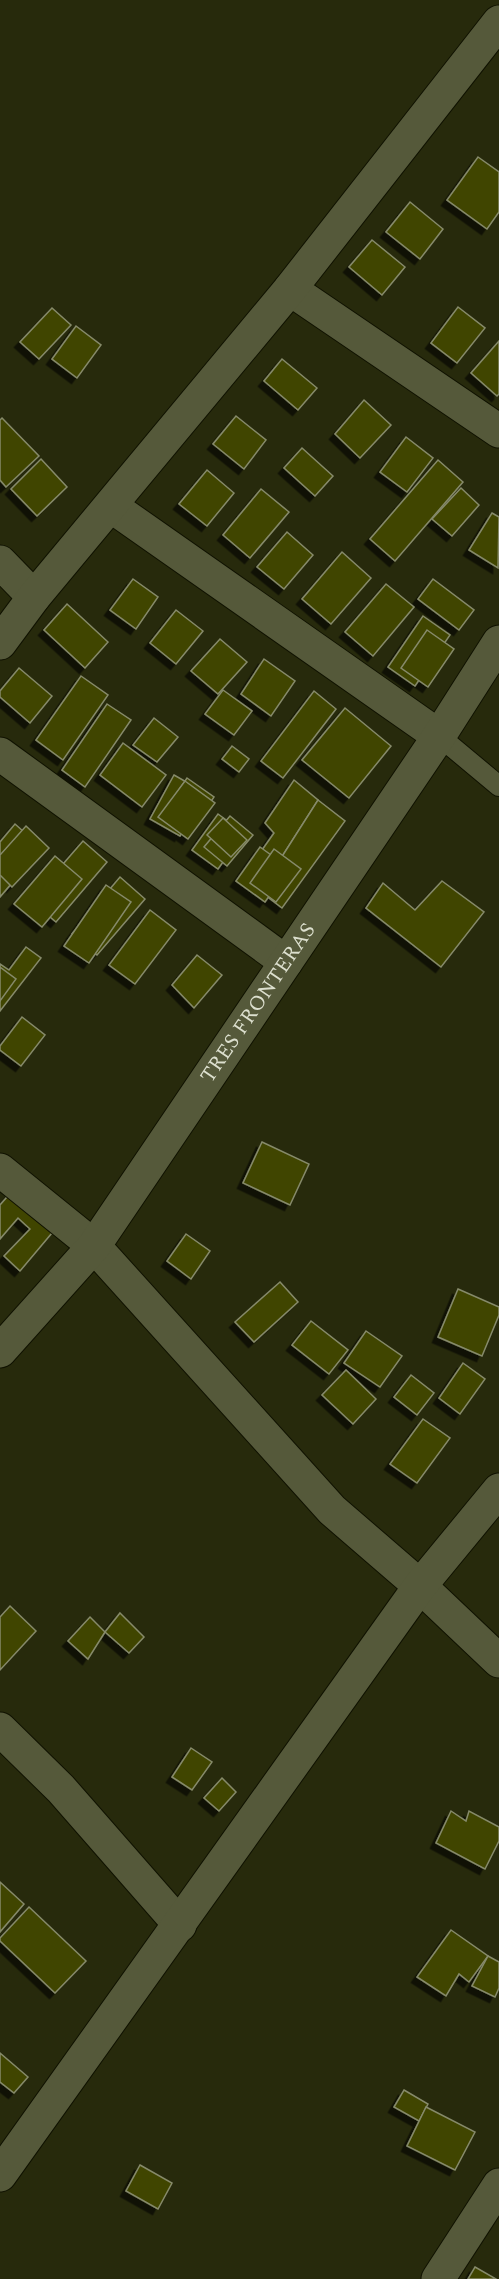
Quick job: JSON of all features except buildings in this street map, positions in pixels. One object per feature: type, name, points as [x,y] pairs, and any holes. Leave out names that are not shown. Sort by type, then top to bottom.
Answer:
[{"type":"street","points":[[0,643],[34,597],[290,289],[499,22]]},
{"type":"street","points":[[290,289],[499,431]]},
{"type":"street","points":[[111,506],[439,736]]},
{"type":"street","points":[[0,562],[34,597]]},
{"type":"street","name":"TRES FRONTERAS","points":[[0,1351],[94,1246],[439,736],[499,642]]},
{"type":"street","points":[[0,754],[286,962]]},
{"type":"street","points":[[0,1170],[94,1246],[332,1510],[420,1586],[499,1660]]},
{"type":"street","points":[[0,2175],[420,1586],[499,1490]]},
{"type":"street","points":[[0,1729],[61,1789],[180,1925]]},
{"type":"street","points":[[438,2279],[499,2185]]},
{"type":"lane","points":[[439,736],[499,786]]}]
